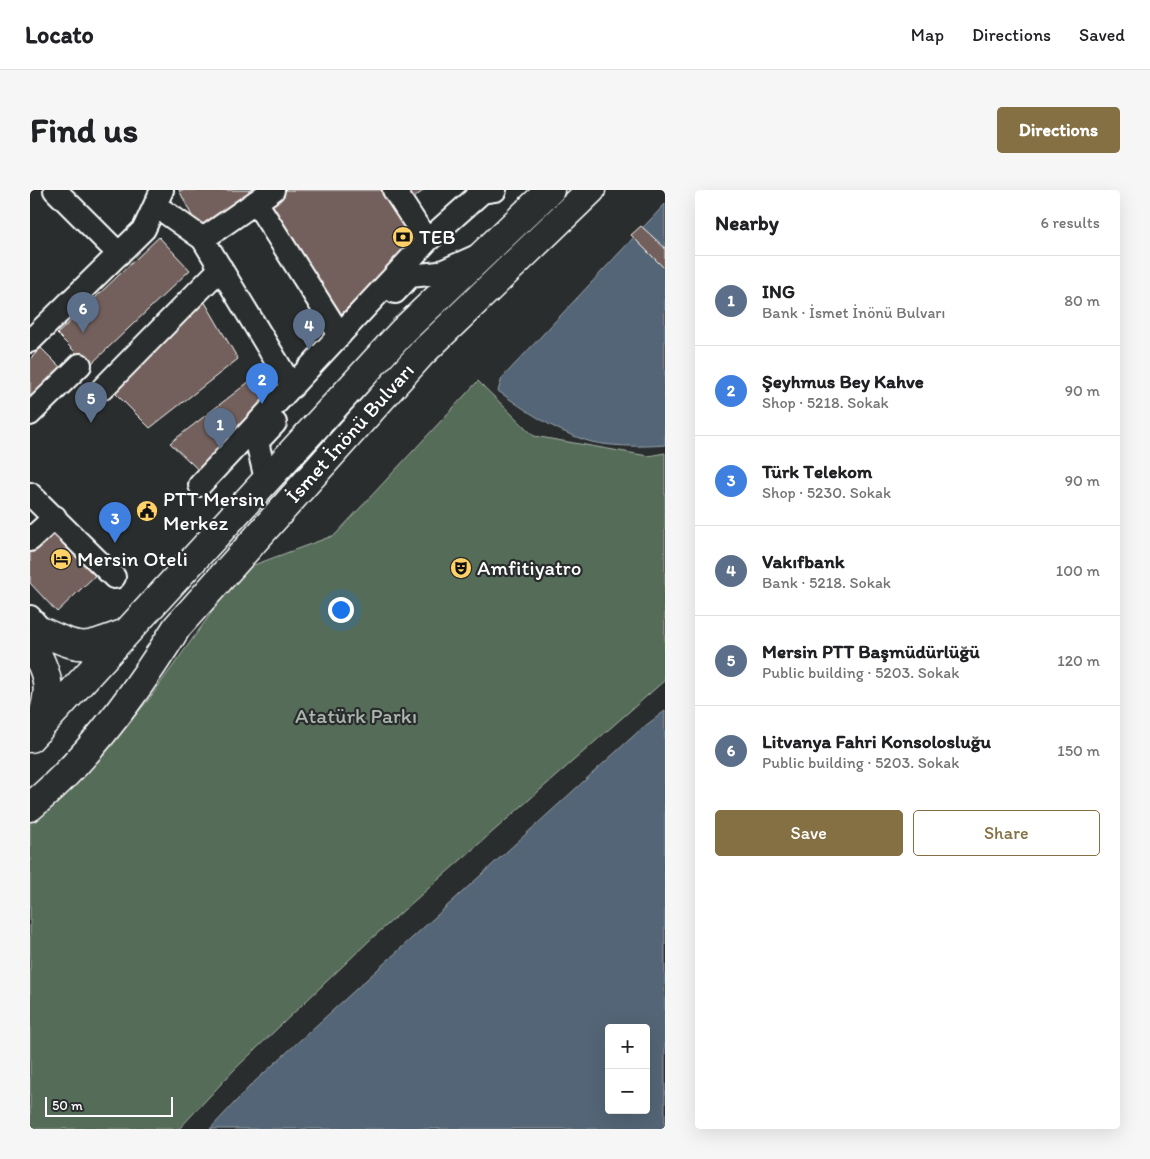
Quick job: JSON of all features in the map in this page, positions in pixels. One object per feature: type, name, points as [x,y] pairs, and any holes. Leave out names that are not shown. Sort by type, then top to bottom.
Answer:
[{"type":"main road","name":"İsmet İnönü Bulvarı","points":[[30,806],[74,764],[102,731],[148,673],[176,627],[422,353],[591,190]]},
{"type":"main road","name":"İsmet İnönü Bulvarı","points":[[34,734],[124,633],[403,331],[485,253],[536,195]]},
{"type":"main road","points":[[34,633],[73,646],[96,645],[124,633]]},
{"type":"main road","points":[[34,633],[48,676],[48,698],[34,734]]},
{"type":"street","points":[[55,190],[118,254]]},
{"type":"street","points":[[394,190],[427,241]]},
{"type":"street","points":[[200,485],[427,241],[482,192],[494,190]]},
{"type":"street","points":[[203,239],[265,196],[340,335]]},
{"type":"street","points":[[30,340],[144,229],[159,198],[203,239],[292,388]]},
{"type":"street","points":[[104,388],[221,268]]},
{"type":"street","points":[[30,414],[80,365]]},
{"type":"street","points":[[30,494],[114,577]]},
{"type":"street","points":[[30,540],[54,517]]},
{"type":"green space","name":"Atatürk Parkı","points":[[478,381],[534,436],[648,456],[665,453],[665,680],[371,939],[235,1069],[179,1129],[30,1129],[30,818],[98,759],[149,699],[243,569],[335,535]]},
{"type":"water","points":[[665,204],[665,445],[613,445],[585,440],[551,425],[498,391],[502,378]]},
{"type":"water","points":[[665,711],[665,1129],[210,1129],[251,1085],[641,729]]},
{"type":"building","points":[[179,190],[256,190],[198,228]]},
{"type":"building","points":[[284,190],[391,190],[422,237],[341,314],[268,201]]},
{"type":"building","points":[[402,190],[424,190],[409,202]]},
{"type":"building","points":[[641,226],[665,248],[665,269],[631,235]]},
{"type":"building","points":[[159,237],[190,270],[89,366],[57,334]]},
{"type":"building","points":[[203,299],[238,359],[150,428],[111,389]]},
{"type":"building","points":[[41,348],[62,369],[30,399],[30,359]]},
{"type":"building","points":[[259,374],[283,401],[210,481],[170,443]]},
{"type":"building","name":"Mersin Oteli","points":[[57,522],[102,569],[57,612],[30,583],[30,548]]},
{"type":"place","name":"TEB","points":[[403,237]]},
{"type":"place","name":"Litvanya Fahri Konsolosluğu","points":[[83,333]]},
{"type":"place","name":"Vakıfbank","points":[[309,350]]},
{"type":"place","name":"Şeyhmus Bey Kahve","points":[[262,404]]},
{"type":"place","name":"Mersin PTT Başmüdürlüğü","points":[[91,423]]},
{"type":"place","name":"ING","points":[[220,449]]},
{"type":"place","name":"PTT Mersin Merkez","points":[[147,511]]},
{"type":"place","name":"Türk Telekom","points":[[115,543]]},
{"type":"place","name":"Mersin Oteli","points":[[61,559]]},
{"type":"place","name":"Amfitiyatro","points":[[461,568]]}]
